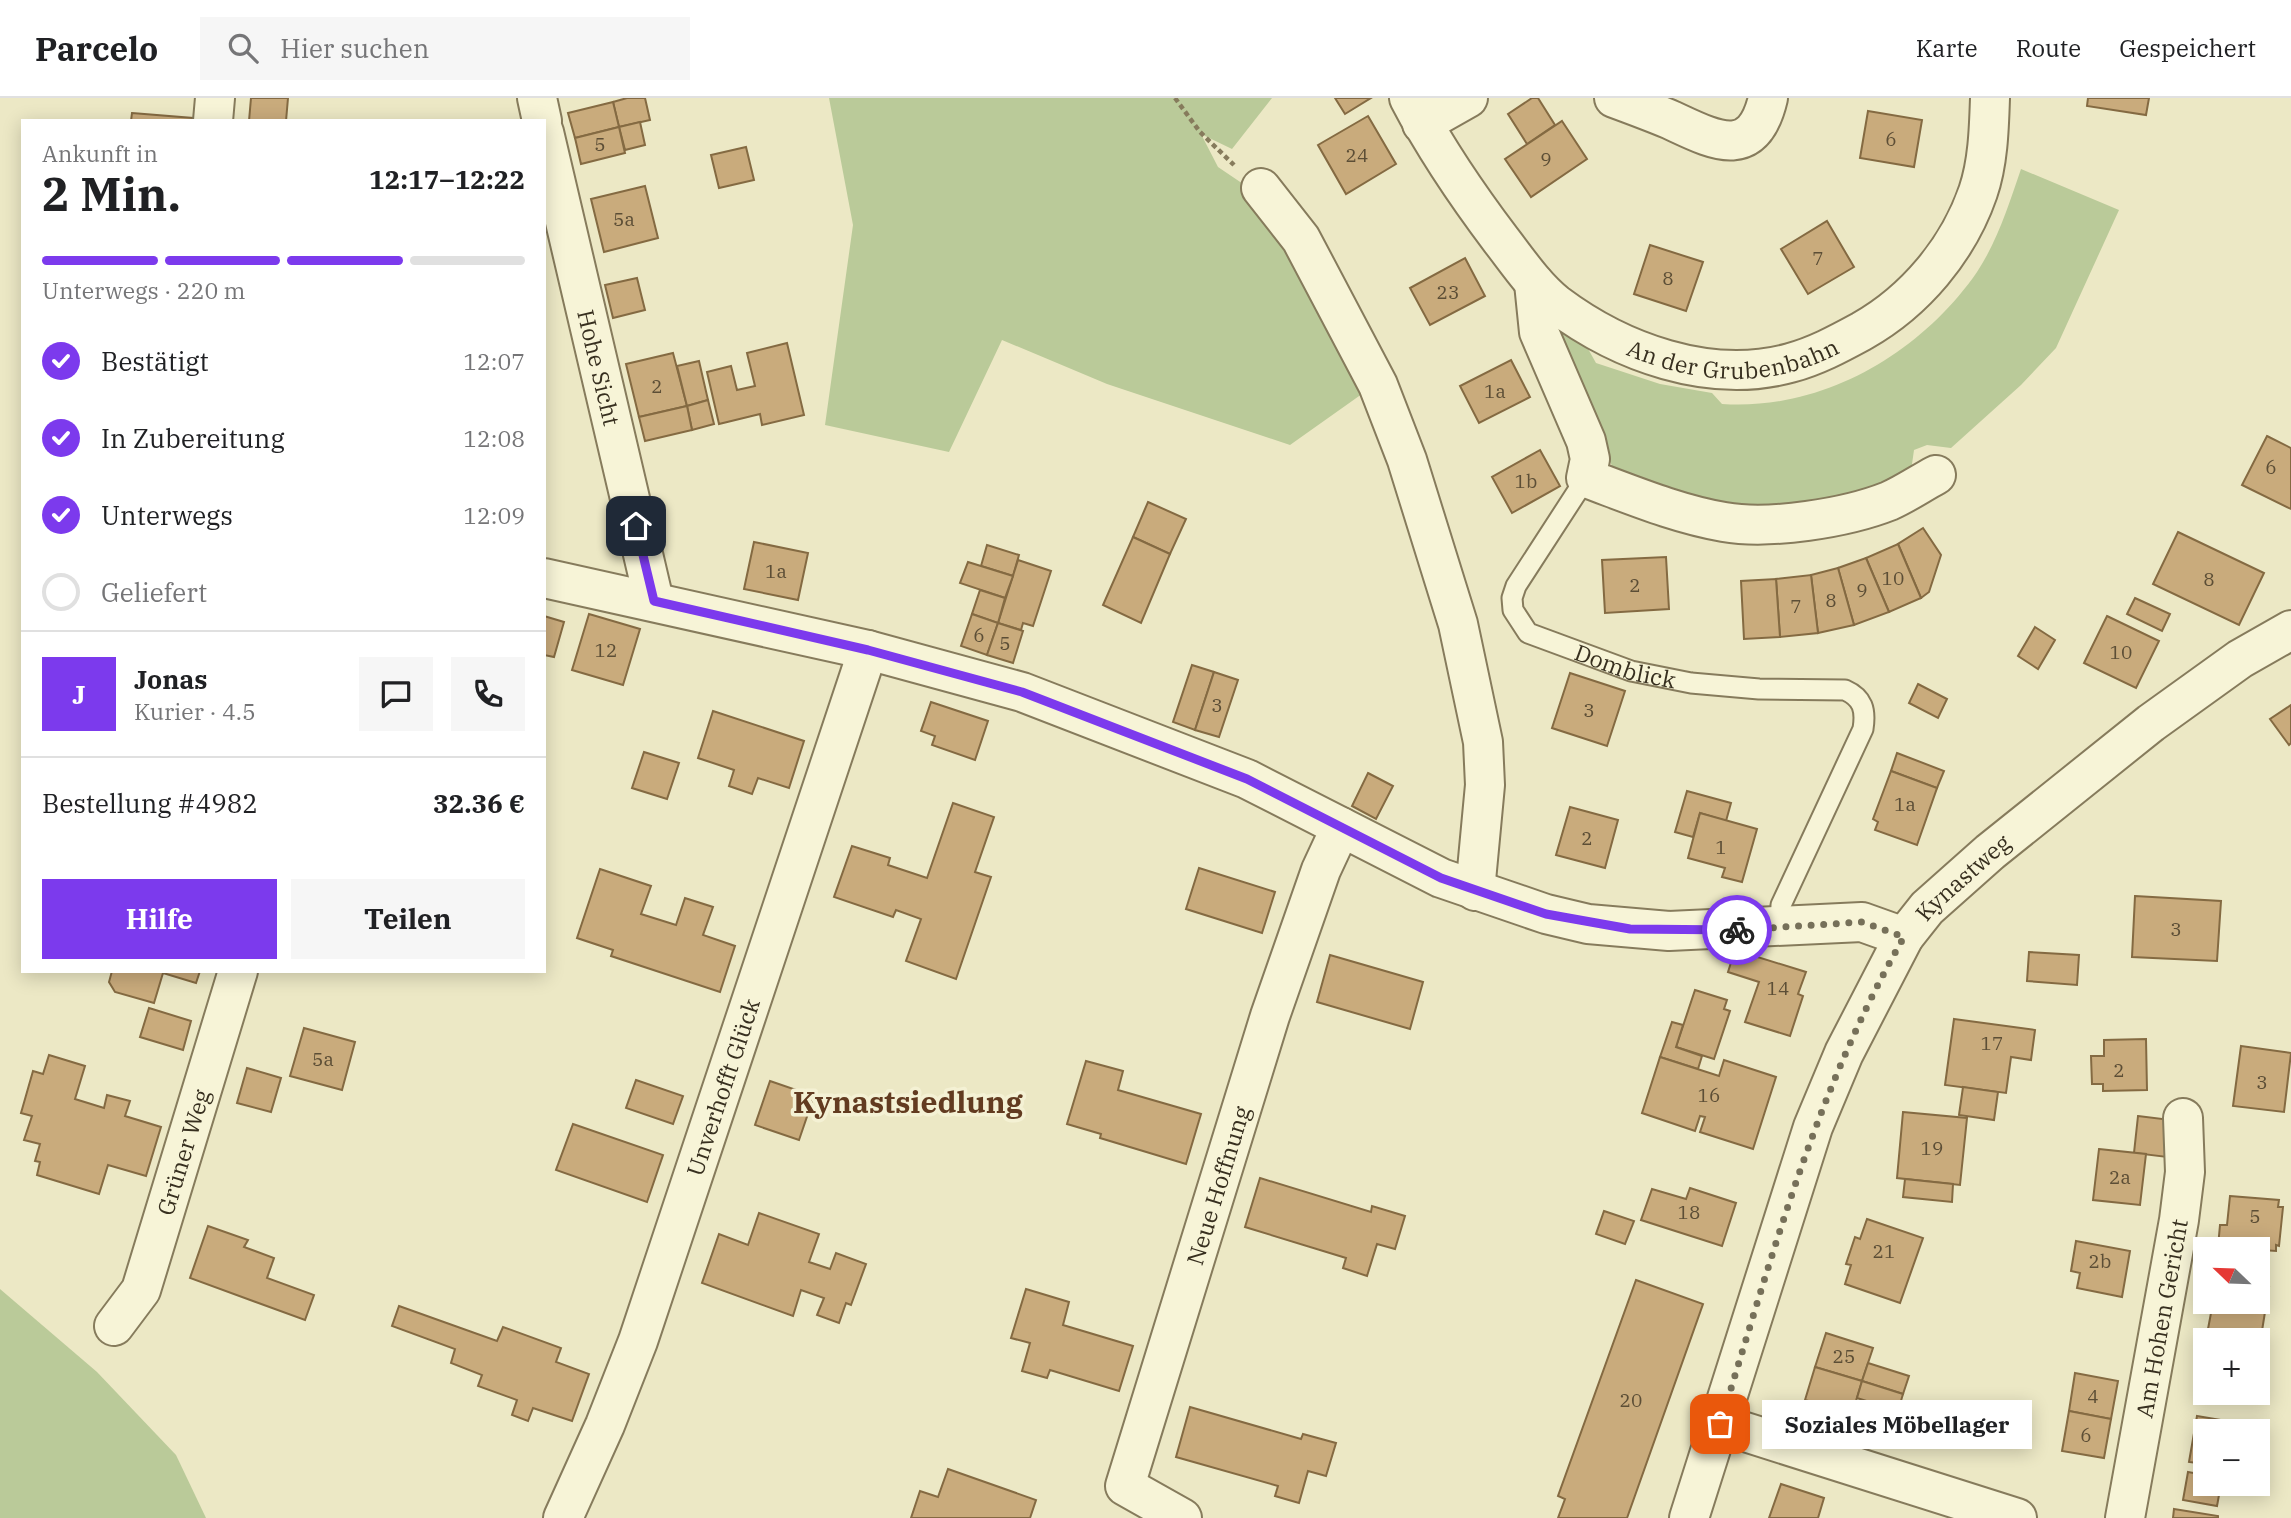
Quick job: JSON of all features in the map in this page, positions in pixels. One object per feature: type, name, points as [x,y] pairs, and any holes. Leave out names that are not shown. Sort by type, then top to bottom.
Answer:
[{"type":"street","points":[[213,119],[215,98]]},
{"type":"street","points":[[537,98],[542,119]]},
{"type":"street","name":"An der Grubenbahn","points":[[1468,98],[1416,111],[1464,191],[1534,284],[1556,303],[1609,337],[1674,362],[1749,369],[1788,363],[1825,351],[1889,316],[1917,292],[1970,215],[1980,189],[1989,132],[1990,98]]},
{"type":"street","points":[[1614,98],[1716,142],[1736,142],[1752,132],[1764,116],[1768,98]]},
{"type":"street","name":"Hohe Sicht","points":[[546,141],[654,601]]},
{"type":"street","points":[[1261,188],[1301,239],[1378,385],[1407,460],[1458,624],[1483,743],[1485,785],[1475,891]]},
{"type":"street","points":[[1534,284],[1539,332],[1586,441],[1590,459],[1586,478],[1667,508],[1726,522],[1769,523],[1821,518],[1888,501],[1936,475]]},
{"type":"street","points":[[546,578],[868,650],[1022,692],[1247,779],[1417,867],[1475,891],[1546,914],[1630,929],[1780,928],[1862,922],[1904,937]]},
{"type":"street","name":"Kynastweg","points":[[1689,1518],[1813,1127],[1844,1053],[1904,937],[1927,908],[1990,852],[2151,723],[2241,660],[2291,630]]},
{"type":"street","name":"Unverhofft Glück","points":[[563,1518],[605,1425],[638,1340],[868,650]]},
{"type":"street","name":"Neue Hoffnung","points":[[1182,1518],[1125,1486],[1269,1016],[1321,870],[1341,827]]},
{"type":"street","name":"Grüner Weg","points":[[114,1326],[141,1290],[237,973]]},
{"type":"street","name":"Am Hohen Gericht","points":[[2125,1518],[2179,1220],[2185,1172],[2183,1118]]},
{"type":"street","points":[[1720,1424],[2017,1518]]},
{"type":"lane","name":"Domblick","points":[[1586,478],[1512,598],[1513,610],[1528,633],[1630,671],[1691,683],[1759,689],[1845,690],[1857,695],[1866,712],[1863,729],[1781,905],[1780,928]]},
{"type":"path","points":[[1175,98],[1200,132],[1261,188]]},
{"type":"green space","points":[[829,98],[1272,98],[1232,149],[1201,134],[1218,167],[1255,192],[1369,389],[1290,445],[1107,384],[1002,340],[949,452],[825,425],[853,225]]},
{"type":"green space","points":[[2021,169],[2119,210],[2056,348],[2021,385],[1951,448],[1927,445],[1914,450],[1911,471],[1890,490],[1822,506],[1729,510],[1617,477],[1553,336],[1563,332],[1587,347],[1596,363],[1660,384],[1712,393],[1722,404],[1760,404],[1797,398],[1832,387],[1866,371],[1898,351],[1928,328],[1954,301],[1977,272],[1991,247]]},
{"type":"green space","points":[[0,1289],[97,1372],[176,1455],[206,1518],[0,1518]]},
{"type":"building","points":[[251,98],[288,98],[286,119],[249,119]]},
{"type":"building","points":[[627,98],[645,98],[650,120],[619,127],[613,102]]},
{"type":"building","points":[[1335,98],[1371,98],[1345,114]]},
{"type":"building","points":[[1532,98],[1538,98],[1555,125],[1527,144],[1508,114]]},
{"type":"building","points":[[2088,98],[2149,98],[2146,115],[2087,106]]},
{"type":"building","points":[[613,102],[619,127],[575,138],[568,113]]},
{"type":"building","points":[[1868,111],[1922,120],[1914,167],[1860,158]]},
{"type":"building","points":[[132,113],[193,118],[193,119],[131,119]]},
{"type":"building","points":[[1368,116],[1396,164],[1346,194],[1318,145]]},
{"type":"building","points":[[1562,121],[1587,159],[1531,197],[1505,159]]},
{"type":"building","points":[[640,122],[645,145],[625,150],[619,127]]},
{"type":"building","points":[[619,127],[625,153],[581,164],[575,138]]},
{"type":"building","points":[[746,147],[754,180],[719,188],[711,155]]},
{"type":"building","points":[[645,186],[658,238],[604,252],[591,199]]},
{"type":"building","points":[[1827,221],[1854,267],[1808,294],[1781,249]]},
{"type":"building","points":[[1650,245],[1703,262],[1686,311],[1634,294]]},
{"type":"building","points":[[1465,258],[1485,296],[1430,325],[1410,288]]},
{"type":"building","points":[[637,278],[645,310],[613,318],[605,285]]},
{"type":"building","points":[[787,343],[804,415],[762,425],[760,414],[719,424],[707,372],[731,366],[737,390],[755,386],[747,353]]},
{"type":"building","points":[[673,353],[687,406],[639,417],[626,364]]},
{"type":"building","points":[[1511,360],[1530,397],[1479,423],[1460,386]]},
{"type":"building","points":[[699,361],[708,400],[687,406],[677,366]]},
{"type":"building","points":[[708,400],[714,424],[692,430],[687,406]]},
{"type":"building","points":[[687,406],[692,430],[645,441],[639,417]]},
{"type":"building","points":[[2267,436],[2291,448],[2291,509],[2242,485]]},
{"type":"building","points":[[1540,450],[1560,486],[1512,513],[1492,477]]},
{"type":"building","points":[[1148,502],[1186,519],[1170,554],[1133,537]]},
{"type":"building","points":[[1923,528],[1941,555],[1929,592],[1921,598],[1898,544]]},
{"type":"building","points":[[2178,532],[2264,573],[2239,625],[2153,584]]},
{"type":"building","points":[[1133,537],[1170,554],[1141,623],[1103,605]]},
{"type":"building","points":[[754,542],[808,553],[798,600],[744,589]]},
{"type":"building","points":[[1898,544],[1921,598],[1889,612],[1866,558]]},
{"type":"building","points":[[987,545],[1019,555],[1013,576],[981,566]]},
{"type":"building","points":[[1666,557],[1669,609],[1605,613],[1602,560]]},
{"type":"building","points":[[1866,558],[1889,612],[1854,625],[1838,568]]},
{"type":"building","points":[[1018,560],[1051,571],[1033,626],[1023,623],[1021,630],[998,623]]},
{"type":"building","points":[[968,562],[1013,576],[1005,598],[960,583]]},
{"type":"building","points":[[1838,568],[1854,625],[1818,633],[1811,575]]},
{"type":"building","points":[[1811,575],[1818,633],[1780,637],[1776,579]]},
{"type":"building","points":[[1776,579],[1780,637],[1744,639],[1741,581]]},
{"type":"building","points":[[980,590],[1005,598],[998,623],[972,614]]},
{"type":"building","points":[[2135,598],[2170,614],[2162,631],[2127,614]]},
{"type":"building","points":[[589,614],[640,629],[623,685],[572,670]]},
{"type":"building","points":[[972,614],[998,623],[987,655],[961,646]]},
{"type":"building","points":[[2107,616],[2159,641],[2136,688],[2084,663]]},
{"type":"building","points":[[546,617],[564,622],[554,657],[546,655]]},
{"type":"building","points":[[998,623],[1023,631],[1013,663],[987,655]]},
{"type":"building","points":[[2035,627],[2055,640],[2038,669],[2018,656]]},
{"type":"building","points":[[1192,665],[1214,672],[1195,730],[1173,722]]},
{"type":"building","points":[[1214,672],[1238,680],[1219,737],[1195,730]]},
{"type":"building","points":[[1570,673],[1625,691],[1607,746],[1552,728]]},
{"type":"building","points":[[1918,684],[1947,699],[1938,718],[1909,703]]},
{"type":"building","points":[[931,702],[988,721],[975,760],[932,745],[935,736],[921,731]]},
{"type":"building","points":[[2291,705],[2291,743],[2289,745],[2270,719]]},
{"type":"building","points":[[713,711],[804,741],[789,788],[758,778],[752,794],[729,786],[734,770],[698,758]]},
{"type":"building","points":[[644,752],[679,763],[667,799],[632,788]]},
{"type":"building","points":[[1897,753],[1944,771],[1937,788],[1891,771]]},
{"type":"building","points":[[1891,771],[1937,788],[1917,845],[1875,830],[1878,822],[1873,819]]},
{"type":"building","points":[[1368,773],[1393,786],[1376,819],[1352,806]]},
{"type":"building","points":[[1687,791],[1731,803],[1726,821],[1700,813],[1693,837],[1675,832]]},
{"type":"building","points":[[953,803],[994,817],[975,872],[991,877],[956,979],[906,961],[921,919],[896,910],[893,917],[834,897],[852,846],[890,858],[888,865],[927,878]]},
{"type":"building","points":[[1570,807],[1618,820],[1605,868],[1556,855]]},
{"type":"building","points":[[1700,813],[1757,829],[1742,882],[1722,877],[1725,868],[1688,858]]},
{"type":"building","points":[[1199,868],[1275,892],[1262,933],[1186,909]]},
{"type":"building","points":[[600,869],[651,886],[641,914],[676,925],[685,898],[713,907],[703,935],[735,946],[720,992],[611,956],[613,950],[577,938]]},
{"type":"building","points":[[2135,896],[2221,901],[2217,961],[2132,957]]},
{"type":"building","points":[[1735,950],[1806,972],[1798,994],[1803,996],[1790,1036],[1745,1022],[1759,982],[1728,972]]},
{"type":"building","points":[[2029,952],[2079,955],[2077,985],[2027,981]]},
{"type":"building","points":[[1330,955],[1423,982],[1410,1029],[1317,1002]]},
{"type":"building","points":[[111,973],[163,973],[154,1003],[115,992],[109,982]]},
{"type":"building","points":[[163,973],[199,973],[196,983]]},
{"type":"building","points":[[1695,990],[1727,1000],[1724,1009],[1730,1011],[1714,1059],[1676,1047]]},
{"type":"building","points":[[149,1008],[191,1021],[183,1050],[140,1037]]},
{"type":"building","points":[[1954,1019],[2035,1030],[2031,1060],[2011,1057],[2006,1093],[1945,1085]]},
{"type":"building","points":[[1672,1022],[1683,1025],[1676,1047],[1702,1056],[1698,1069],[1660,1057]]},
{"type":"building","points":[[304,1028],[355,1042],[342,1090],[290,1076]]},
{"type":"building","points":[[2146,1039],[2147,1090],[2103,1091],[2103,1084],[2092,1084],[2091,1056],[2104,1056],[2104,1040]]},
{"type":"building","points":[[2241,1046],[2291,1053],[2284,1112],[2233,1106]]},
{"type":"building","points":[[49,1055],[85,1066],[75,1099],[104,1108],[107,1095],[130,1101],[125,1116],[161,1127],[146,1176],[108,1165],[99,1194],[37,1175],[40,1162],[35,1161],[40,1144],[24,1140],[32,1116],[21,1113],[33,1071],[43,1074]]},
{"type":"building","points":[[1660,1057],[1719,1076],[1724,1060],[1776,1077],[1753,1149],[1700,1132],[1705,1117],[1700,1116],[1695,1131],[1642,1113]]},
{"type":"building","points":[[1086,1061],[1123,1071],[1118,1090],[1201,1114],[1186,1164],[1100,1138],[1101,1134],[1067,1124]]},
{"type":"building","points":[[247,1068],[281,1078],[271,1112],[237,1103]]},
{"type":"building","points":[[636,1080],[683,1096],[673,1124],[626,1108]]},
{"type":"building","points":[[770,1081],[814,1096],[799,1140],[755,1125]]},
{"type":"building","points":[[1963,1087],[1998,1092],[1994,1120],[1959,1115]]},
{"type":"building","points":[[1903,1112],[1967,1118],[1960,1185],[1897,1178]]},
{"type":"building","points":[[2138,1116],[2171,1120],[2167,1157],[2134,1153]]},
{"type":"building","points":[[573,1124],[663,1155],[647,1202],[556,1170]]},
{"type":"building","points":[[2099,1149],[2146,1154],[2140,1205],[2093,1200]]},
{"type":"building","points":[[1260,1178],[1371,1212],[1372,1206],[1405,1216],[1395,1249],[1377,1244],[1367,1276],[1343,1268],[1346,1258],[1245,1227]]},
{"type":"building","points":[[1905,1179],[1953,1184],[1952,1202],[1903,1197]]},
{"type":"building","points":[[1690,1188],[1736,1203],[1722,1246],[1641,1220],[1652,1189],[1686,1199]]},
{"type":"building","points":[[2230,1196],[2279,1200],[2278,1207],[2283,1207],[2279,1246],[2276,1245],[2276,1251],[2270,1251],[2270,1237],[2219,1237],[2220,1225],[2227,1225]]},
{"type":"building","points":[[1604,1211],[1634,1221],[1625,1244],[1596,1234]]},
{"type":"building","points":[[759,1213],[819,1234],[809,1262],[830,1269],[836,1253],[866,1264],[851,1305],[846,1303],[839,1323],[817,1315],[824,1298],[801,1290],[793,1316],[702,1283],[719,1234],[748,1245]]},
{"type":"building","points":[[1867,1219],[1923,1238],[1900,1303],[1845,1284],[1851,1265],[1846,1264],[1855,1237],[1860,1239]]},
{"type":"building","points":[[208,1226],[248,1240],[244,1247],[274,1258],[267,1278],[314,1295],[305,1320],[190,1278]]},
{"type":"building","points":[[2076,1241],[2130,1251],[2122,1297],[2077,1288],[2080,1273],[2071,1271]]},
{"type":"building","points":[[1636,1280],[1703,1304],[1627,1518],[1558,1518],[1565,1499],[1558,1496]]},
{"type":"building","points":[[1026,1289],[1069,1302],[1063,1325],[1133,1346],[1119,1391],[1050,1370],[1047,1378],[1022,1371],[1030,1343],[1011,1338]]},
{"type":"building","points":[[399,1306],[497,1341],[503,1327],[561,1348],[556,1362],[589,1374],[572,1421],[533,1408],[528,1421],[512,1415],[517,1400],[478,1386],[482,1375],[451,1363],[455,1349],[392,1326]]},
{"type":"building","points":[[2211,1314],[2265,1314],[2262,1328],[2208,1328]]},
{"type":"building","points":[[1826,1333],[1873,1348],[1862,1381],[1815,1367]]},
{"type":"building","points":[[1868,1363],[1909,1376],[1903,1394],[1862,1381]]},
{"type":"building","points":[[1815,1367],[1862,1381],[1852,1414],[1805,1400]]},
{"type":"building","points":[[2075,1373],[2118,1381],[2111,1419],[2069,1411]]},
{"type":"building","points":[[1862,1381],[1903,1394],[1898,1411],[1857,1398]]},
{"type":"building","points":[[1190,1407],[1301,1439],[1303,1434],[1336,1443],[1326,1476],[1308,1471],[1299,1503],[1275,1496],[1278,1486],[1176,1457]]},
{"type":"building","points":[[2069,1411],[2111,1419],[2104,1458],[2062,1451]]},
{"type":"building","points":[[2193,1439],[2193,1462],[2189,1462]]},
{"type":"building","points":[[948,1469],[1036,1500],[1030,1518],[911,1518],[920,1491],[938,1497]]},
{"type":"building","points":[[2188,1472],[2193,1473],[2193,1496],[2219,1496],[2217,1506],[2183,1500]]},
{"type":"building","points":[[1781,1484],[1824,1498],[1818,1518],[1769,1518]]},
{"type":"building","points":[[2174,1509],[2218,1516],[2218,1518],[2173,1518]]},
{"type":"way so far","points":[[1720,1424],[1813,1127],[1844,1053],[1884,970],[1904,937],[1862,922],[1737,930]]},
{"type":"place","name":"Soziales Möbellager","points":[[1720,1424]]},
{"type":"district","name":"Kynastsiedlung","points":[[908,1101]]},
{"type":"route","points":[[636,526],[654,601],[868,650],[1022,692],[1247,779],[1441,878],[1546,914],[1588,924],[1630,929],[1737,930]]}]
